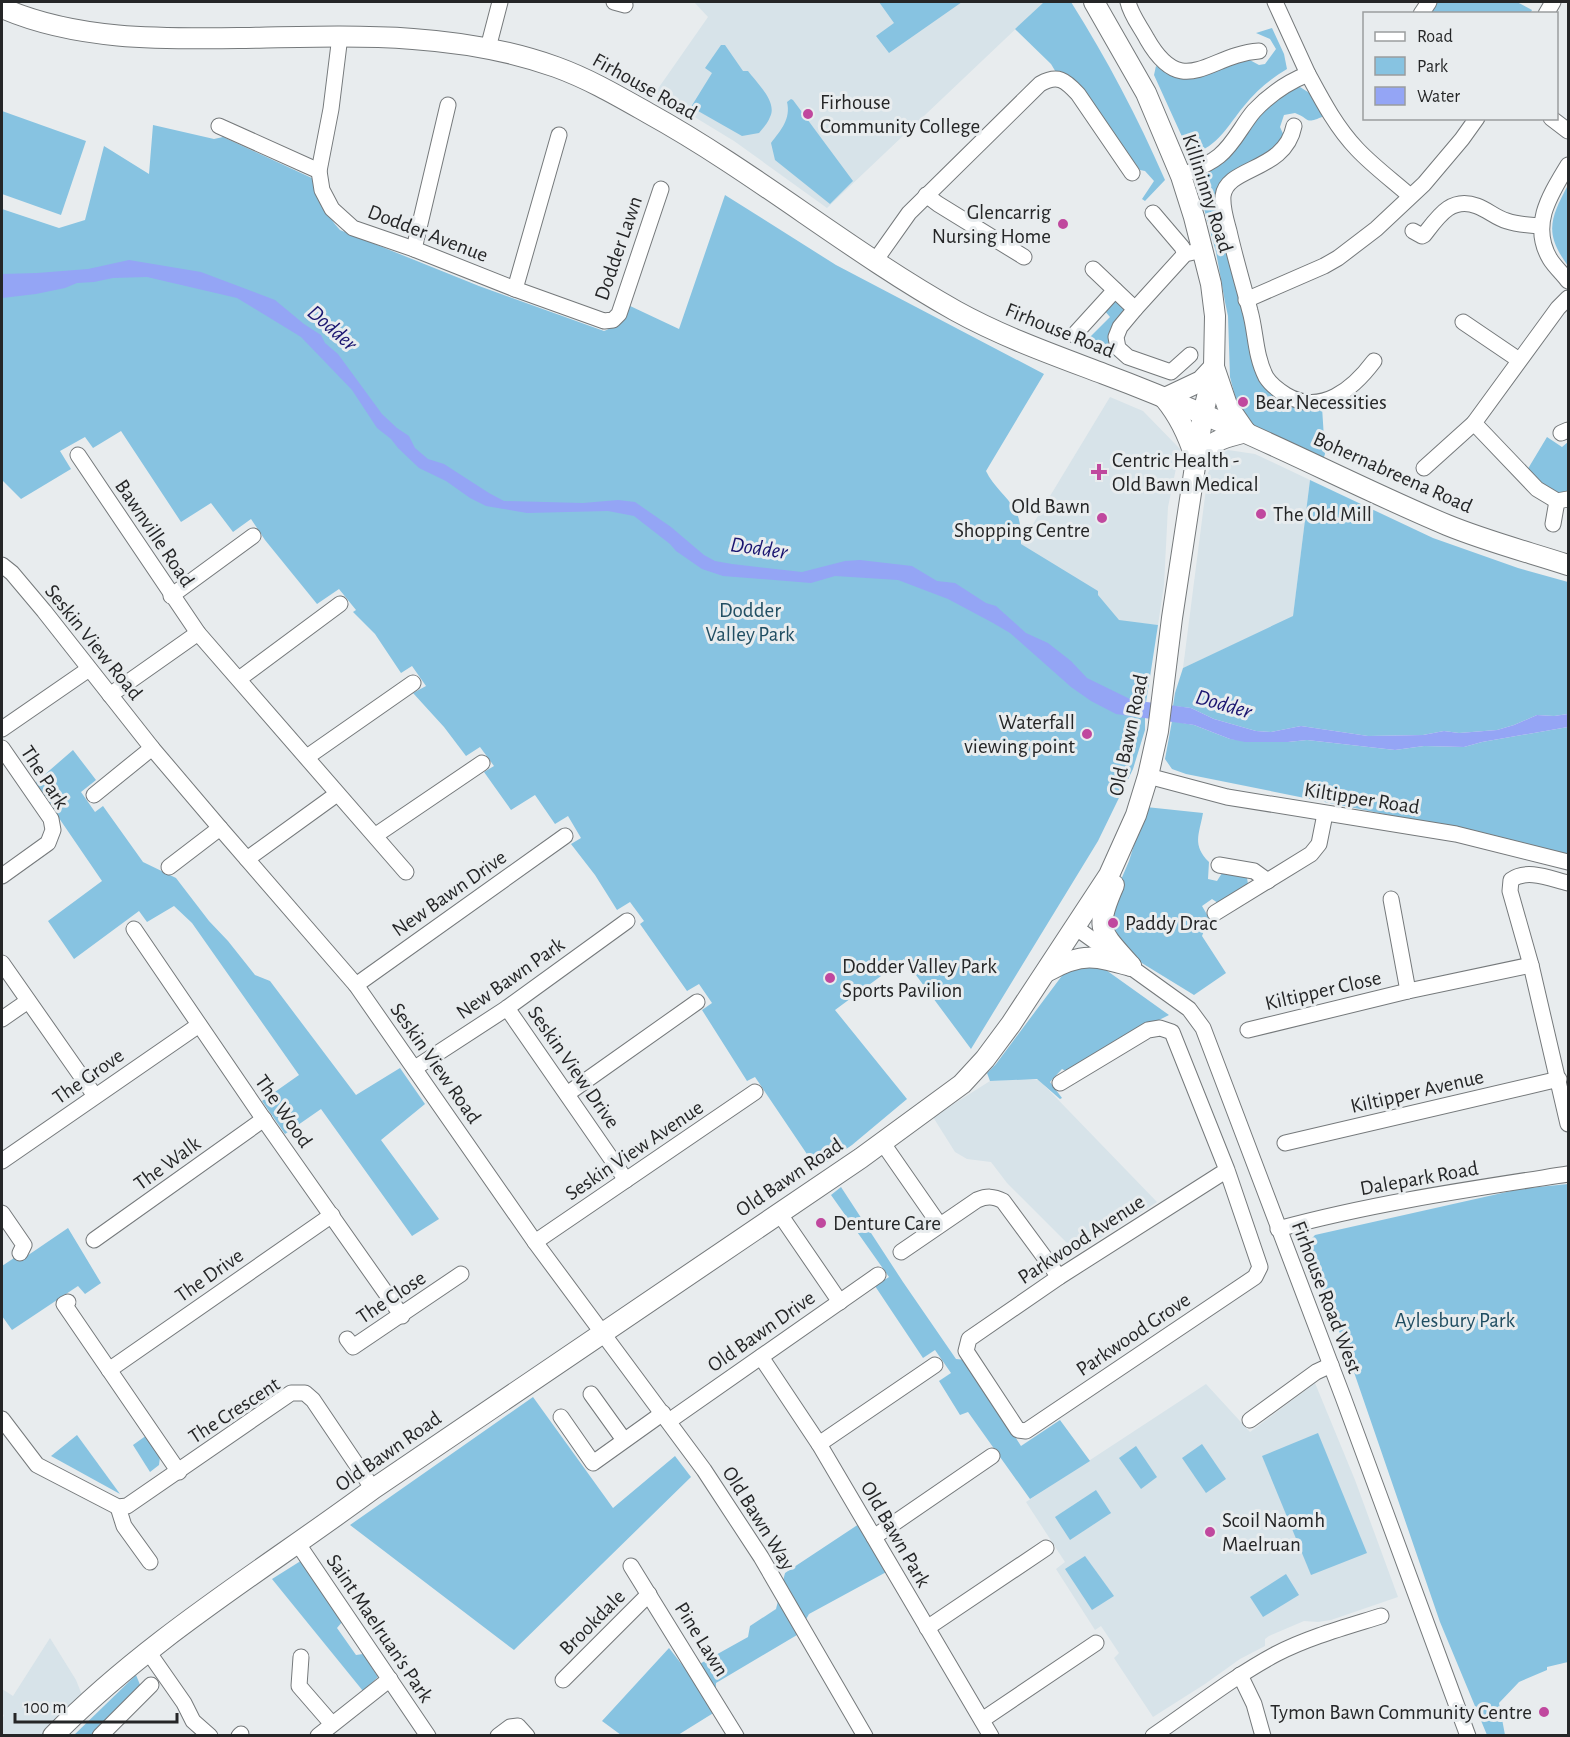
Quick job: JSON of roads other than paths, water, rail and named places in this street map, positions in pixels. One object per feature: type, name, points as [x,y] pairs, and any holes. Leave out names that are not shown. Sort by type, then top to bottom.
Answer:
[{"type":"main road","name":"Killininny Road","points":[[1094,2],[1146,93],[1181,176],[1194,252],[1211,284],[1215,315],[1214,367],[1203,414]]},
{"type":"main road","name":"Firhouse Road","points":[[2,8],[39,22],[116,36],[158,39],[340,36],[414,38],[488,48],[518,55],[589,80],[693,140],[770,188],[875,261],[957,312],[1032,348],[1203,414]]},
{"type":"main road","points":[[1214,367],[1227,405],[1246,432],[1210,444],[1196,460],[1178,416],[1164,398],[1200,381],[1214,367]]},
{"type":"main road","name":"Bohernabreena Road","points":[[1203,414],[1451,526],[1569,565]]},
{"type":"main road","name":"Old Bawn Road","points":[[53,1736],[147,1650],[205,1608],[373,1489],[882,1142],[952,1092],[972,1074],[1048,970],[1110,875],[1136,815],[1158,731],[1172,618],[1203,414]]},
{"type":"main road","points":[[1131,966],[1107,939],[1101,919],[1132,848],[1136,815]]},
{"type":"main road","points":[[1048,970],[1078,958],[1099,957],[1131,966]]},
{"type":"street","points":[[488,48],[500,2]]},
{"type":"street","points":[[1128,2],[1130,10],[1155,54],[1165,64],[1178,70],[1190,72],[1242,52],[1259,51]]},
{"type":"street","points":[[1275,2],[1308,74],[1336,122],[1365,157],[1409,195]]},
{"type":"street","name":"Dodder Avenue","points":[[340,36],[331,109],[319,171],[322,190],[332,209],[353,228],[604,321],[613,320]]},
{"type":"street","points":[[1181,176],[1220,155],[1254,112],[1273,94],[1289,82],[1308,74]]},
{"type":"street","points":[[875,261],[909,213],[926,195],[1040,84],[1056,78],[1069,84],[1078,94],[1132,173]]},
{"type":"street","points":[[414,249],[448,105]]},
{"type":"street","points":[[1246,300],[1297,279],[1338,258],[1376,229],[1409,195],[1424,184],[1476,120]]},
{"type":"street","points":[[1554,120],[1569,131]]},
{"type":"street","points":[[219,126],[319,171]]},
{"type":"street","points":[[1294,126],[1288,141],[1279,152],[1267,163],[1229,182],[1223,193],[1223,205],[1261,364],[1267,378],[1278,390],[1291,398],[1304,402],[1318,402],[1335,398],[1347,390],[1361,378],[1374,361]]},
{"type":"street","points":[[515,289],[559,135]]},
{"type":"street","points":[[1569,165],[1544,208],[1541,226],[1544,244],[1551,260],[1569,280]]},
{"type":"street","name":"Dodder Lawn","points":[[613,320],[619,314],[662,189]]},
{"type":"street","points":[[926,195],[1024,257]]},
{"type":"street","points":[[1413,231],[1424,236],[1442,213],[1453,205],[1465,203],[1508,222],[1541,226]]},
{"type":"street","points":[[1153,213],[1182,247],[1194,252],[1135,309],[1120,327],[1116,337],[1118,348],[1128,357],[1171,372],[1190,355]]},
{"type":"street","points":[[1092,269],[1135,309]]},
{"type":"street","points":[[1074,335],[1115,290]]},
{"type":"street","points":[[1424,468],[1474,423],[1558,308],[1569,298]]},
{"type":"street","points":[[1462,322],[1519,360]]},
{"type":"street","points":[[1474,423],[1537,489],[1563,500],[1553,524]]},
{"type":"street","name":"Bawnville Road","points":[[78,455],[198,633],[406,872]]},
{"type":"street","points":[[171,596],[253,536]]},
{"type":"street","name":"Seskin View Road","points":[[5,573],[44,611],[152,748],[356,985],[535,1242],[603,1333]]},
{"type":"street","points":[[239,679],[340,604]]},
{"type":"street","points":[[110,695],[198,633]]},
{"type":"street","points":[[2,729],[88,669]]},
{"type":"street","points":[[307,757],[413,683]]},
{"type":"street","name":"The Park","points":[[2,748],[51,819],[53,830],[48,843],[2,876]]},
{"type":"street","points":[[94,795],[152,748]]},
{"type":"street","points":[[376,835],[482,763]]},
{"type":"street","name":"Kiltipper Road","points":[[1148,776],[1227,797],[1456,834],[1569,862]]},
{"type":"street","points":[[247,859],[337,794]]},
{"type":"street","points":[[1215,913],[1311,854],[1319,844],[1325,814]]},
{"type":"street","points":[[170,867],[220,828]]},
{"type":"street","name":"New Bawn Drive","points":[[356,985],[565,836]]},
{"type":"street","points":[[1219,865],[1254,871],[1268,881]]},
{"type":"street","points":[[1569,884],[1535,875],[1517,875],[1511,880],[1510,891],[1531,965],[1569,1124]]},
{"type":"street","name":"Kiltipper Close","points":[[1391,899],[1408,991]]},
{"type":"street","name":"New Bawn Park","points":[[416,1068],[507,1008],[627,921]]},
{"type":"street","name":"Firhouse Road West","points":[[1076,927],[1189,1009],[1203,1028],[1468,1736]]},
{"type":"street","name":"The Wood","points":[[134,929],[402,1316]]},
{"type":"street","points":[[2,963],[95,1096]]},
{"type":"street","name":"Kiltipper Close","points":[[1248,1030],[1408,991],[1531,965]]},
{"type":"street","points":[[2,1019],[28,1001]]},
{"type":"street","points":[[567,1094],[697,1002]]},
{"type":"street","name":"Seskin View Drive","points":[[507,1008],[626,1180]]},
{"type":"street","name":"The Grove","points":[[2,1161],[199,1025]]},
{"type":"street","points":[[1060,1083],[1148,1030],[1160,1028],[1173,1032],[1227,1170]]},
{"type":"street","name":"Kiltipper Avenue","points":[[1285,1143],[1559,1079]]},
{"type":"street","name":"Seskin View Avenue","points":[[535,1242],[755,1092]]},
{"type":"street","name":"The Walk","points":[[94,1240],[264,1119]]},
{"type":"street","points":[[882,1142],[939,1224]]},
{"type":"street","name":"Parkwood Avenue","points":[[966,1351],[969,1339],[1059,1277],[1227,1170]]},
{"type":"street","name":"Parkwood Grove","points":[[966,1351],[1018,1430],[1026,1431],[1244,1285],[1255,1277],[1260,1267],[1227,1170]]},
{"type":"street","name":"Dalepark Road","points":[[1278,1229],[1432,1195],[1569,1174]]},
{"type":"street","points":[[901,1252],[976,1200],[994,1197],[1003,1201],[1059,1277]]},
{"type":"street","points":[[779,1212],[840,1302]]},
{"type":"street","points":[[2,1213],[24,1245],[20,1253]]},
{"type":"street","name":"The Drive","points":[[110,1370],[332,1215]]},
{"type":"street","name":"The Close","points":[[347,1339],[353,1347],[461,1274]]},
{"type":"street","name":"Old Bawn Drive","points":[[561,1417],[592,1463],[624,1440],[666,1417],[761,1357],[878,1275]]},
{"type":"street","points":[[68,1302],[64,1304],[179,1472]]},
{"type":"street","name":"Old Bawn Way","points":[[603,1333],[666,1417],[761,1557],[866,1736]]},
{"type":"street","name":"Old Bawn Park","points":[[761,1357],[819,1444],[991,1736]]},
{"type":"street","points":[[819,1444],[935,1365]]},
{"type":"street","points":[[1250,1420],[1316,1372],[1330,1365]]},
{"type":"street","name":"The Crescent","points":[[118,1508],[128,1506],[291,1393],[305,1393],[313,1400],[373,1489]]},
{"type":"street","points":[[591,1394],[624,1440]]},
{"type":"street","points":[[2,1419],[37,1465],[118,1508],[124,1526],[150,1562]]},
{"type":"street","points":[[874,1537],[992,1456]]},
{"type":"street","name":"Saint Maelruan's Park","points":[[298,1544],[428,1736]]},
{"type":"street","points":[[927,1628],[1046,1548]]},
{"type":"street","name":"Pine Lawn","points":[[631,1566],[736,1736]]},
{"type":"street","name":"Brookdale","points":[[563,1680],[649,1594]]},
{"type":"street","points":[[1153,1736],[1240,1675],[1277,1654],[1381,1617]]},
{"type":"street","points":[[982,1720],[1096,1643]]},
{"type":"street","points":[[147,1650],[184,1703],[193,1721],[210,1736]]},
{"type":"street","points":[[302,1657],[298,1686],[332,1724]]},
{"type":"street","points":[[1240,1675],[1254,1704],[1263,1736]]},
{"type":"street","points":[[318,1736],[390,1679]]},
{"type":"street","points":[[100,1736],[151,1685]]},
{"type":"street","points":[[498,1736],[510,1727],[518,1726],[527,1736]]},
{"type":"water","points":[[129,260],[201,272],[275,300],[321,335],[325,343],[338,354],[382,414],[409,436],[415,448],[428,459],[444,464],[504,501],[583,503],[618,500],[635,502],[671,527],[704,555],[715,561],[732,564],[802,572],[845,561],[860,560],[912,566],[937,581],[955,583],[986,603],[996,606],[1026,633],[1048,643],[1071,661],[1087,678],[1132,700],[1191,708],[1214,719],[1256,731],[1271,732],[1301,726],[1368,736],[1423,735],[1444,731],[1459,733],[1497,730],[1537,715],[1568,714],[1568,727],[1464,747],[1424,746],[1395,750],[1307,740],[1245,742],[1230,739],[1194,725],[1116,714],[1071,687],[1010,633],[948,599],[898,580],[835,576],[811,583],[723,576],[702,569],[634,516],[608,511],[527,513],[486,506],[446,481],[419,468],[377,428],[352,390],[301,337],[237,298],[147,277],[113,278],[77,283],[36,294],[2,298],[2,274],[88,269]]},
{"type":"place","name":"Firhouse Community College","points":[[808,114]]},
{"type":"place","name":"Glencarrig Nursing Home","points":[[1063,224]]},
{"type":"place","name":"Bear Necessities","points":[[1243,402]]},
{"type":"place","name":"Centric Health - Old Bawn Medical","points":[[1099,472]]},
{"type":"place","name":"The Old Mill","points":[[1261,514]]},
{"type":"place","name":"Old Bawn Shopping Centre","points":[[1102,518]]},
{"type":"place","name":"Waterfall viewing point","points":[[1087,734]]},
{"type":"place","name":"Paddy Drac","points":[[1113,923]]},
{"type":"place","name":"Dodder Valley Park Sports Pavilion","points":[[830,978]]},
{"type":"place","name":"Denture Care","points":[[821,1223]]},
{"type":"place","name":"Scoil Naomh Maelruan","points":[[1210,1532]]},
{"type":"place","name":"Tymon Bawn Community Centre","points":[[1544,1712]]},
{"type":"water label","name":"Dodder","points":[[333,327]]},
{"type":"water label","name":"Dodder","points":[[759,547]]},
{"type":"water label","name":"Dodder","points":[[1224,703]]},
{"type":"park label","name":"Dodder Valley Park","points":[[750,622]]},
{"type":"park label","name":"Aylesbury Park","points":[[1455,1320]]}]
